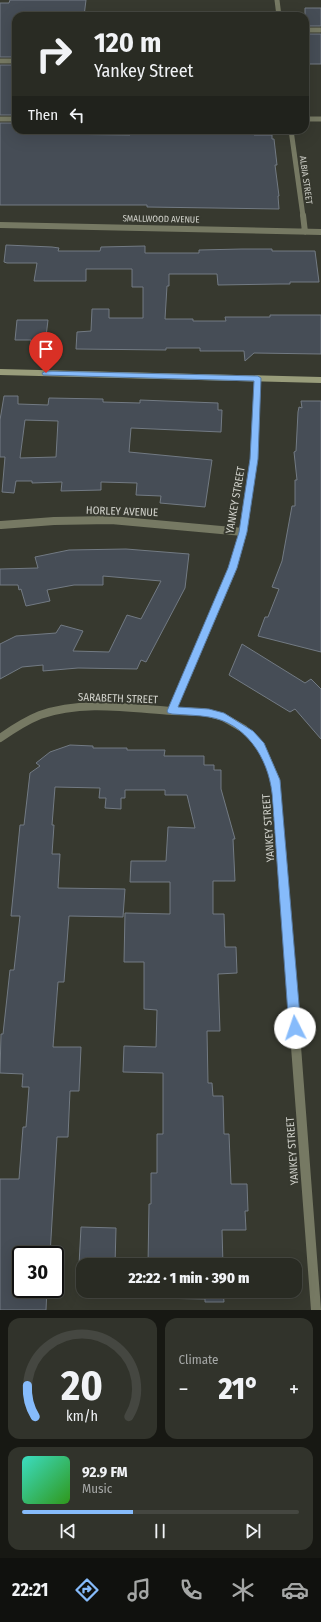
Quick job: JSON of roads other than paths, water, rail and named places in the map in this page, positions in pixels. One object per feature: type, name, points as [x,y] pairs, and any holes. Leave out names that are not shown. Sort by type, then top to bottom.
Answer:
[{"type":"street","points":[[277,0],[278,12]]},
{"type":"street","points":[[309,30],[321,30]]},
{"type":"street","points":[[0,61],[12,61]]},
{"type":"street","points":[[0,119],[12,119]]},
{"type":"street","points":[[309,119],[321,119]]},
{"type":"street","name":"ALBIA STREET","points":[[292,134],[305,232]]},
{"type":"street","name":"SMALLWOOD AVENUE","points":[[0,225],[321,232]]},
{"type":"street","points":[[0,372],[321,380]]},
{"type":"street","name":"YANKEY STREET","points":[[258,378],[254,459],[243,532],[233,568],[172,711],[209,713],[224,717],[250,733],[261,746],[266,755],[276,780],[316,1310]]},
{"type":"street","name":"HORLEY AVENUE","points":[[1,525],[54,521],[111,520],[243,532]]},
{"type":"street","name":"SARABETH STREET","points":[[0,738],[23,722],[50,711],[68,708],[88,706],[172,711]]}]
